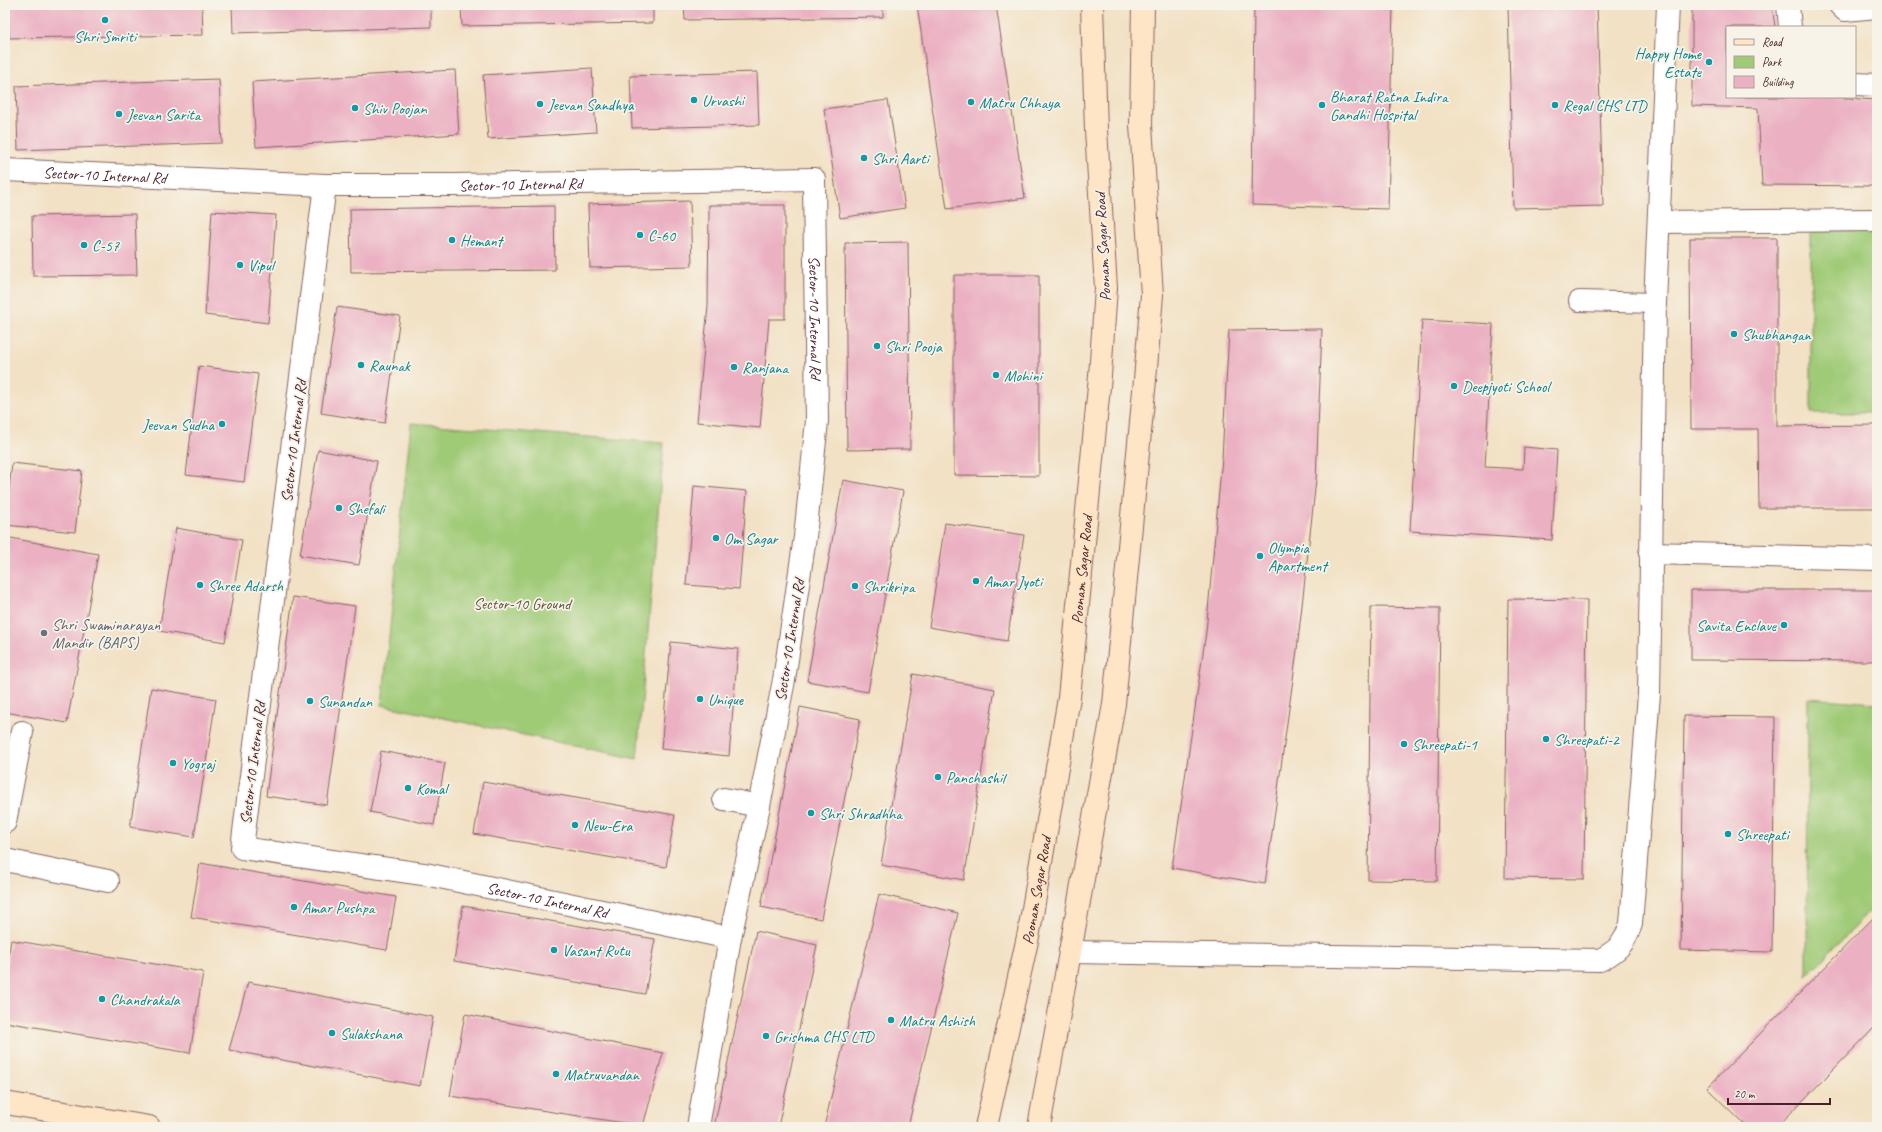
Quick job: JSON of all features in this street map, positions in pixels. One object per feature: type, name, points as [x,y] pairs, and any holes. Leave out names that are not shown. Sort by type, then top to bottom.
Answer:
[{"type":"main road","name":"Poonam Sagar Road","points":[[986,1127],[1029,932],[1070,698],[1100,376],[1106,288],[1096,130],[1092,5]]},
{"type":"main road","points":[[1039,1127],[1114,704],[1152,295],[1141,125],[1143,5]]},
{"type":"main road","points":[[5,1103],[149,1127]]},
{"type":"street","points":[[1070,952],[1600,960],[1615,952],[1626,940],[1631,924],[1649,694],[1655,303],[1668,5]]},
{"type":"street","points":[[1788,5],[1790,26]]},
{"type":"street","points":[[1840,5],[1845,10],[1877,7]]},
{"type":"street","points":[[1856,84],[1877,85]]},
{"type":"street","name":"Sector-10 Internal Rd","points":[[5,170],[325,185],[454,185],[814,179],[817,421],[805,537],[784,680],[759,806],[730,938],[698,1127]]},
{"type":"street","name":"Sector-10 Internal Rd","points":[[325,185],[242,848],[430,875],[730,938]]},
{"type":"street","points":[[1659,222],[1877,220]]},
{"type":"street","points":[[1650,553],[1877,559]]},
{"type":"street","points":[[5,822],[22,732]]},
{"type":"street","points":[[724,799],[759,806]]},
{"type":"street","points":[[5,860],[108,881]]},
{"type":"lane","points":[[1579,301],[1655,303]]},
{"type":"green space","points":[[1811,230],[1877,230],[1877,413],[1811,413]]},
{"type":"green space","name":"Sector-10 Ground","points":[[411,423],[664,443],[637,759],[382,705]]},
{"type":"green space","points":[[1808,698],[1877,703],[1877,904],[1807,975]]},
{"type":"building","name":"Shri Smriti","points":[[8,5],[202,5],[203,35],[9,38]]},
{"type":"building","points":[[232,5],[431,5],[431,27],[233,33]]},
{"type":"building","points":[[461,5],[653,5],[653,23],[462,26]]},
{"type":"building","points":[[684,5],[883,5],[883,17],[685,20]]},
{"type":"building","name":"Matru Chhaya","points":[[917,5],[996,5],[1025,198],[947,209]]},
{"type":"building","name":"Bharat Ratna Indira Gandhi Hospital","points":[[1254,5],[1393,5],[1388,209],[1252,205]]},
{"type":"building","name":"Regal CHS LTD","points":[[1508,5],[1597,5],[1603,206],[1513,208]]},
{"type":"building","name":"Happy Home Estate","points":[[1692,5],[1772,5],[1775,26],[1726,26],[1726,98],[1846,98],[1877,100],[1877,186],[1762,185],[1758,108],[1692,106]]},
{"type":"building","name":"Jeevan Sandhya","points":[[592,68],[596,132],[488,139],[483,75]]},
{"type":"building","name":"Shiv Poojan","points":[[455,70],[459,134],[256,147],[252,82]]},
{"type":"building","name":"Urvashi","points":[[757,72],[759,125],[632,128],[630,76]]},
{"type":"building","name":"Jeevan Sarita","points":[[219,79],[222,143],[18,150],[16,86]]},
{"type":"building","name":"Shri Aarti","points":[[888,100],[905,208],[840,218],[824,109]]},
{"type":"building","name":"C-60","points":[[690,201],[692,266],[590,268],[588,204]]},
{"type":"building","points":[[709,205],[785,205],[785,319],[769,319],[760,428],[697,422],[708,306]]},
{"type":"building","name":"Hemant","points":[[554,206],[555,270],[351,272],[350,209]]},
{"type":"building","name":"Vipul","points":[[212,211],[276,215],[268,323],[205,315]]},
{"type":"building","name":"C-57","points":[[135,214],[137,275],[33,276],[32,216]]},
{"type":"building","name":"Shubhangan","points":[[1690,238],[1777,238],[1777,426],[1877,425],[1877,508],[1759,508],[1758,429],[1691,429]]},
{"type":"building","name":"Shri Pooja","points":[[908,242],[910,449],[847,450],[845,243]]},
{"type":"building","name":"Mohini","points":[[954,275],[1039,275],[1039,476],[954,475]]},
{"type":"building","name":"Raunak","points":[[337,307],[400,316],[385,423],[321,413]]},
{"type":"building","name":"Deepjyoti School","points":[[1422,320],[1493,324],[1485,467],[1523,469],[1524,447],[1557,450],[1552,540],[1410,531]]},
{"type":"building","name":"Olympia Apartment","points":[[1322,329],[1316,480],[1297,650],[1265,884],[1172,868],[1206,632],[1222,458],[1229,330]]},
{"type":"building","name":"Jeevan Sudha","points":[[199,366],[258,374],[244,482],[186,475]]},
{"type":"building","name":"Shefali","points":[[318,450],[377,461],[359,565],[300,555]]},
{"type":"building","points":[[12,463],[82,471],[75,532],[5,525]]},
{"type":"building","name":"Shrikripa","points":[[843,480],[903,491],[868,692],[807,681]]},
{"type":"building","name":"Om Sagar","points":[[694,486],[747,491],[739,589],[686,585]]},
{"type":"building","name":"Amar Jyoti","points":[[945,523],[1024,535],[1007,641],[929,627]]},
{"type":"building","name":"Shree Adarsh","points":[[176,528],[242,540],[225,642],[159,631]]},
{"type":"building","name":"Shri Swaminarayan Mandir (BAPS)","points":[[5,537],[98,554],[67,723],[5,712]]},
{"type":"building","name":"Savita Enclave","points":[[1691,590],[1877,590],[1877,661],[1691,660]]},
{"type":"building","name":"Sunandan","points":[[293,597],[355,606],[327,805],[266,796]]},
{"type":"building","name":"Shreepati-2","points":[[1508,599],[1587,600],[1584,879],[1505,878]]},
{"type":"building","name":"Shreepati-1","points":[[1371,607],[1440,608],[1437,881],[1368,880]]},
{"type":"building","name":"Unique","points":[[671,642],[738,649],[729,756],[661,749]]},
{"type":"building","name":"Panchashil","points":[[913,674],[995,689],[964,880],[881,865]]},
{"type":"building","name":"Yograj","points":[[151,688],[216,699],[194,837],[130,827]]},
{"type":"building","name":"Shri Shradhha","points":[[800,707],[860,719],[821,919],[761,907]]},
{"type":"building","name":"Shreepati","points":[[1684,716],[1775,717],[1772,952],[1681,950]]},
{"type":"building","name":"Komal","points":[[381,751],[445,763],[434,825],[370,812]]},
{"type":"building","name":"New-Era","points":[[483,782],[675,815],[666,867],[474,834]]},
{"type":"building","name":"Amar Pushpa","points":[[200,863],[396,897],[387,950],[191,917]]},
{"type":"building","name":"Matru Ashish","points":[[879,894],[958,913],[908,1127],[824,1127]]},
{"type":"building","name":"Vasant Rutu","points":[[463,906],[655,939],[645,994],[454,961]]},
{"type":"building","points":[[1877,914],[1877,1025],[1777,1127],[1747,1127],[1707,1088]]},
{"type":"building","name":"Grishma CHS LTD","points":[[756,931],[817,945],[778,1127],[714,1127]]},
{"type":"building","name":"Chandrakala","points":[[11,940],[203,972],[190,1053],[5,1022],[5,976]]},
{"type":"building","name":"Sulakshana","points":[[248,982],[433,1017],[420,1086],[229,1050]]},
{"type":"building","name":"Matruvandan","points":[[465,1014],[663,1053],[643,1126],[450,1096]]},
{"type":"place","name":"Shri Smriti","points":[[105,20]]},
{"type":"place","name":"Happy Home Estate","points":[[1709,62]]},
{"type":"place","name":"Urvashi","points":[[694,100]]},
{"type":"place","name":"Matru Chhaya","points":[[971,102]]},
{"type":"place","name":"Jeevan Sandhya","points":[[540,104]]},
{"type":"place","name":"Bharat Ratna Indira Gandhi Hospital","points":[[1322,105]]},
{"type":"place","name":"Regal CHS LTD","points":[[1555,105]]},
{"type":"place","name":"Shiv Poojan","points":[[355,108]]},
{"type":"place","name":"Jeevan Sarita","points":[[119,114]]},
{"type":"place","name":"Shri Aarti","points":[[864,158]]},
{"type":"place","name":"C-60","points":[[640,235]]},
{"type":"place","name":"Hemant","points":[[452,240]]},
{"type":"place","name":"C-57","points":[[84,245]]},
{"type":"place","name":"Vipul","points":[[240,265]]},
{"type":"place","name":"Shubhangan","points":[[1734,334]]},
{"type":"place","name":"Shri Pooja","points":[[877,346]]},
{"type":"place","name":"Raunak","points":[[361,365]]},
{"type":"place","name":"Ranjana","points":[[734,367]]},
{"type":"place","name":"Mohini","points":[[996,375]]},
{"type":"place","name":"Deepjyoti School","points":[[1454,386]]},
{"type":"place","name":"Jeevan Sudha","points":[[222,424]]},
{"type":"place","name":"Shefali","points":[[339,508]]},
{"type":"place","name":"Om Sagar","points":[[716,538]]},
{"type":"place","name":"Olympia Apartment","points":[[1260,556]]},
{"type":"place","name":"Amar Jyoti","points":[[976,581]]},
{"type":"place","name":"Shree Adarsh","points":[[200,585]]},
{"type":"place","name":"Shrikripa","points":[[855,586]]},
{"type":"place","name":"Savita Enclave","points":[[1784,625]]},
{"type":"place","name":"Shri Swaminarayan Mandir (BAPS)","points":[[44,633]]},
{"type":"place","name":"Unique","points":[[700,699]]},
{"type":"place","name":"Sunandan","points":[[310,701]]},
{"type":"place","name":"Shreepati-2","points":[[1546,739]]},
{"type":"place","name":"Shreepati-1","points":[[1404,744]]},
{"type":"place","name":"Yograj","points":[[173,763]]},
{"type":"place","name":"Panchashil","points":[[938,777]]},
{"type":"place","name":"Komal","points":[[408,788]]},
{"type":"place","name":"Shri Shradhha","points":[[811,813]]},
{"type":"place","name":"New-Era","points":[[575,825]]},
{"type":"place","name":"Shreepati","points":[[1728,834]]},
{"type":"place","name":"Amar Pushpa","points":[[294,907]]},
{"type":"place","name":"Vasant Rutu","points":[[554,950]]},
{"type":"place","name":"Chandrakala","points":[[102,999]]},
{"type":"place","name":"Matru Ashish","points":[[891,1020]]},
{"type":"place","name":"Sulakshana","points":[[332,1033]]},
{"type":"place","name":"Grishma CHS LTD","points":[[766,1036]]},
{"type":"place","name":"Matruvandan","points":[[556,1074]]}]
